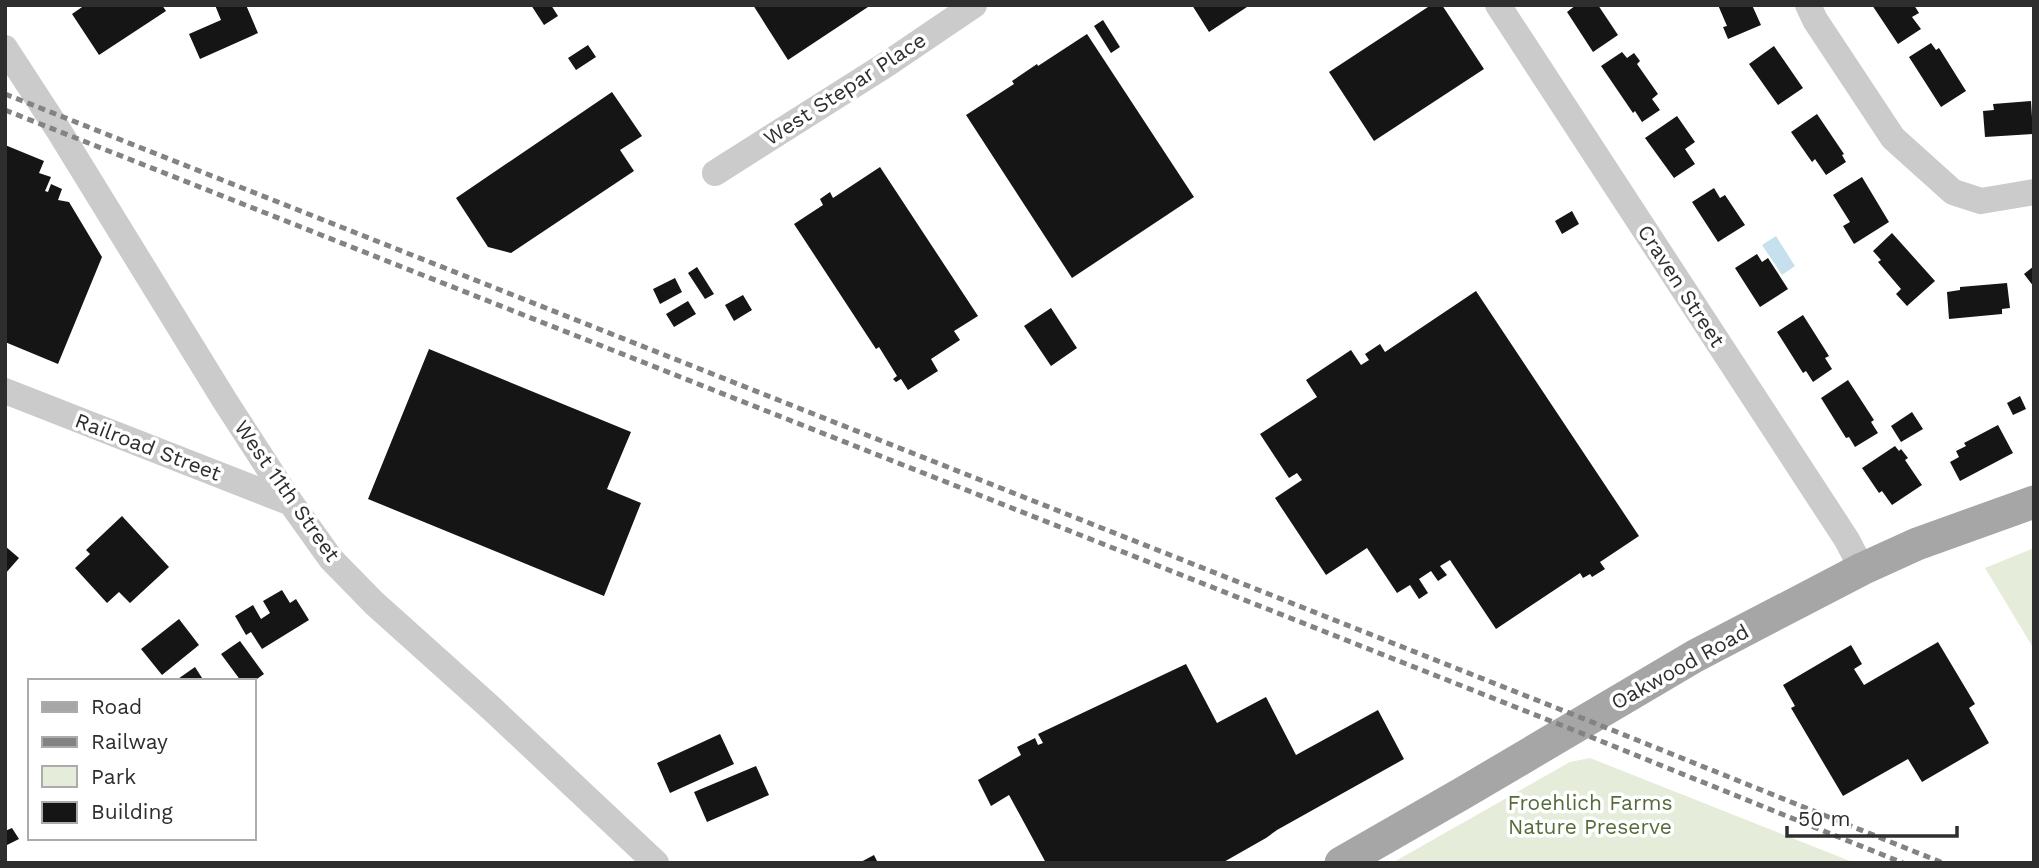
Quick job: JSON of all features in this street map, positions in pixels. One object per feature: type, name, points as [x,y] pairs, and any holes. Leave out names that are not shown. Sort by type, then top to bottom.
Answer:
[{"type":"main road","name":"Oakwood Road","points":[[1340,863],[1695,656],[1862,569],[1917,544],[2034,502]]},
{"type":"street","name":"West Stepar Place","points":[[715,173],[887,64],[943,14],[974,5]]},
{"type":"street","name":"Craven Street","points":[[1498,5],[1847,540],[1862,569]]},
{"type":"street","points":[[1808,5],[1815,20],[1893,138],[1953,192],[1981,201],[2034,192]]},
{"type":"street","name":"West 11th Street","points":[[7,52],[59,131],[225,401],[331,559],[374,603],[491,708],[656,863]]},
{"type":"street","name":"Railroad Street","points":[[5,391],[291,503]]},
{"type":"green space","points":[[2034,548],[2034,649],[1985,568]]},
{"type":"green space","name":"Froehlich Farms Nature Preserve","points":[[1590,758],[1855,863],[1392,863],[1570,762]]},
{"type":"water","points":[[1776,236],[1795,266],[1782,275],[1762,245]]},
{"type":"building","points":[[85,5],[162,5],[166,11],[99,55],[72,14]]},
{"type":"building","points":[[215,5],[246,5],[258,33],[200,59],[189,34],[221,20]]},
{"type":"building","points":[[531,5],[551,5],[558,16],[544,25]]},
{"type":"building","points":[[753,5],[871,5],[788,60]]},
{"type":"building","points":[[1192,5],[1250,5],[1209,32]]},
{"type":"building","points":[[1431,5],[1442,5],[1484,69],[1374,141],[1329,72]]},
{"type":"building","points":[[1576,5],[1598,5],[1618,35],[1593,52],[1567,12]]},
{"type":"building","points":[[1718,5],[1752,5],[1761,25],[1728,39],[1723,27],[1727,26]]},
{"type":"building","points":[[1872,5],[1914,5],[1919,13],[1912,17],[1921,29],[1898,44]]},
{"type":"building","points":[[1103,20],[1120,47],[1111,53],[1094,26]]},
{"type":"building","points":[[1087,34],[1194,197],[1072,278],[966,115],[1014,84],[1012,81],[1037,64],[1038,66]]},
{"type":"building","points":[[1931,43],[1936,50],[1939,48],[1966,91],[1941,107],[1909,57]]},
{"type":"building","points":[[588,45],[596,57],[576,70],[568,58]]},
{"type":"building","points":[[1774,46],[1803,88],[1778,105],[1749,64]]},
{"type":"building","points":[[1622,52],[1627,58],[1634,53],[1640,61],[1637,64],[1658,94],[1652,99],[1660,110],[1642,122],[1601,66]]},
{"type":"building","points":[[612,92],[642,136],[620,150],[634,171],[511,253],[488,247],[456,198]]},
{"type":"building","points":[[2031,101],[2033,134],[1985,137],[1983,111],[1994,110],[1993,104]]},
{"type":"building","points":[[1817,114],[1844,154],[1842,155],[1846,162],[1826,175],[1815,159],[1812,162],[1791,132]]},
{"type":"building","points":[[1677,116],[1695,142],[1685,149],[1695,164],[1674,178],[1645,138]]},
{"type":"building","points":[[5,145],[44,161],[39,173],[51,177],[45,191],[48,192],[51,184],[62,189],[58,200],[69,202],[102,257],[58,364],[5,342]]},
{"type":"building","points":[[880,167],[978,316],[954,331],[960,340],[931,359],[938,371],[908,390],[901,379],[896,382],[893,379],[897,376],[879,347],[876,349],[794,224],[823,205],[820,199],[830,192],[833,198]]},
{"type":"building","points":[[1862,177],[1889,222],[1854,244],[1843,226],[1850,222],[1833,195]]},
{"type":"building","points":[[1714,188],[1720,198],[1725,195],[1745,225],[1718,242],[1692,202]]},
{"type":"building","points":[[1572,211],[1579,224],[1562,234],[1555,221]]},
{"type":"building","points":[[1892,233],[1935,281],[1907,306],[1896,294],[1901,289],[1878,262],[1881,260],[1873,251]]},
{"type":"building","points":[[1757,254],[1762,262],[1768,258],[1788,289],[1760,307],[1735,268]]},
{"type":"building","points":[[2034,266],[2034,287],[2024,274]]},
{"type":"building","points":[[697,267],[714,294],[705,299],[688,273]]},
{"type":"building","points":[[675,278],[682,292],[660,304],[653,289]]},
{"type":"building","points":[[2007,283],[2010,308],[2002,309],[2002,314],[1949,319],[1947,292],[1960,290],[1960,287]]},
{"type":"building","points":[[1476,291],[1639,536],[1600,562],[1605,569],[1592,577],[1590,574],[1583,578],[1580,573],[1496,629],[1450,560],[1440,566],[1447,575],[1438,581],[1431,571],[1419,579],[1428,593],[1419,599],[1410,585],[1397,593],[1367,548],[1326,575],[1275,498],[1302,480],[1297,473],[1289,478],[1260,434],[1317,397],[1306,380],[1351,350],[1361,365],[1369,360],[1365,354],[1380,344],[1385,352]]},
{"type":"building","points":[[743,295],[752,310],[734,321],[725,305]]},
{"type":"building","points":[[688,301],[696,314],[674,327],[666,314]]},
{"type":"building","points":[[1051,308],[1077,348],[1051,366],[1024,326]]},
{"type":"building","points":[[1803,315],[1829,356],[1825,358],[1832,369],[1813,382],[1806,371],[1803,373],[1777,332]]},
{"type":"building","points":[[429,349],[631,432],[607,489],[641,503],[604,596],[368,499]]},
{"type":"building","points":[[1848,380],[1874,420],[1871,422],[1878,433],[1855,447],[1849,437],[1846,438],[1821,398]]},
{"type":"building","points":[[2020,396],[2026,409],[2013,415],[2007,403]]},
{"type":"building","points":[[1912,412],[1923,429],[1901,442],[1891,426]]},
{"type":"building","points":[[1998,425],[2013,453],[1960,481],[1950,462],[1959,457],[1956,451],[1966,446],[1964,443]]},
{"type":"building","points":[[1895,446],[1908,458],[1905,460],[1922,485],[1892,505],[1882,491],[1879,493],[1862,468]]},
{"type":"building","points":[[122,516],[169,567],[130,603],[119,592],[107,603],[75,568],[90,554],[86,550]]},
{"type":"building","points":[[5,546],[19,558],[5,574]]},
{"type":"building","points":[[282,590],[290,603],[296,599],[309,620],[262,649],[251,632],[246,635],[235,616],[253,605],[261,619],[270,613],[263,601]]},
{"type":"building","points":[[179,619],[199,645],[162,675],[141,649]]},
{"type":"building","points":[[240,641],[264,674],[256,680],[240,679],[221,654]]},
{"type":"building","points":[[1938,642],[1975,704],[1969,708],[1989,743],[1922,782],[1908,759],[1843,796],[1791,708],[1795,706],[1783,685],[1851,645],[1862,664],[1854,669],[1864,685]]},
{"type":"building","points":[[1186,664],[1217,723],[1266,697],[1296,755],[1378,710],[1404,759],[1222,863],[1046,863],[1009,795],[991,806],[978,780],[1021,755],[1017,747],[1035,738],[1038,745],[1043,743],[1038,734]]},
{"type":"building","points":[[195,667],[203,679],[178,679]]},
{"type":"building","points":[[720,734],[734,764],[670,793],[657,763]]},
{"type":"building","points":[[756,766],[769,795],[707,822],[694,792]]},
{"type":"building","points":[[12,828],[19,839],[5,846],[5,831]]},
{"type":"building","points":[[874,855],[878,863],[859,863]]},
{"type":"railway","points":[[5,94],[1943,863]]},
{"type":"railway","points":[[5,110],[1571,729],[1903,863]]}]
